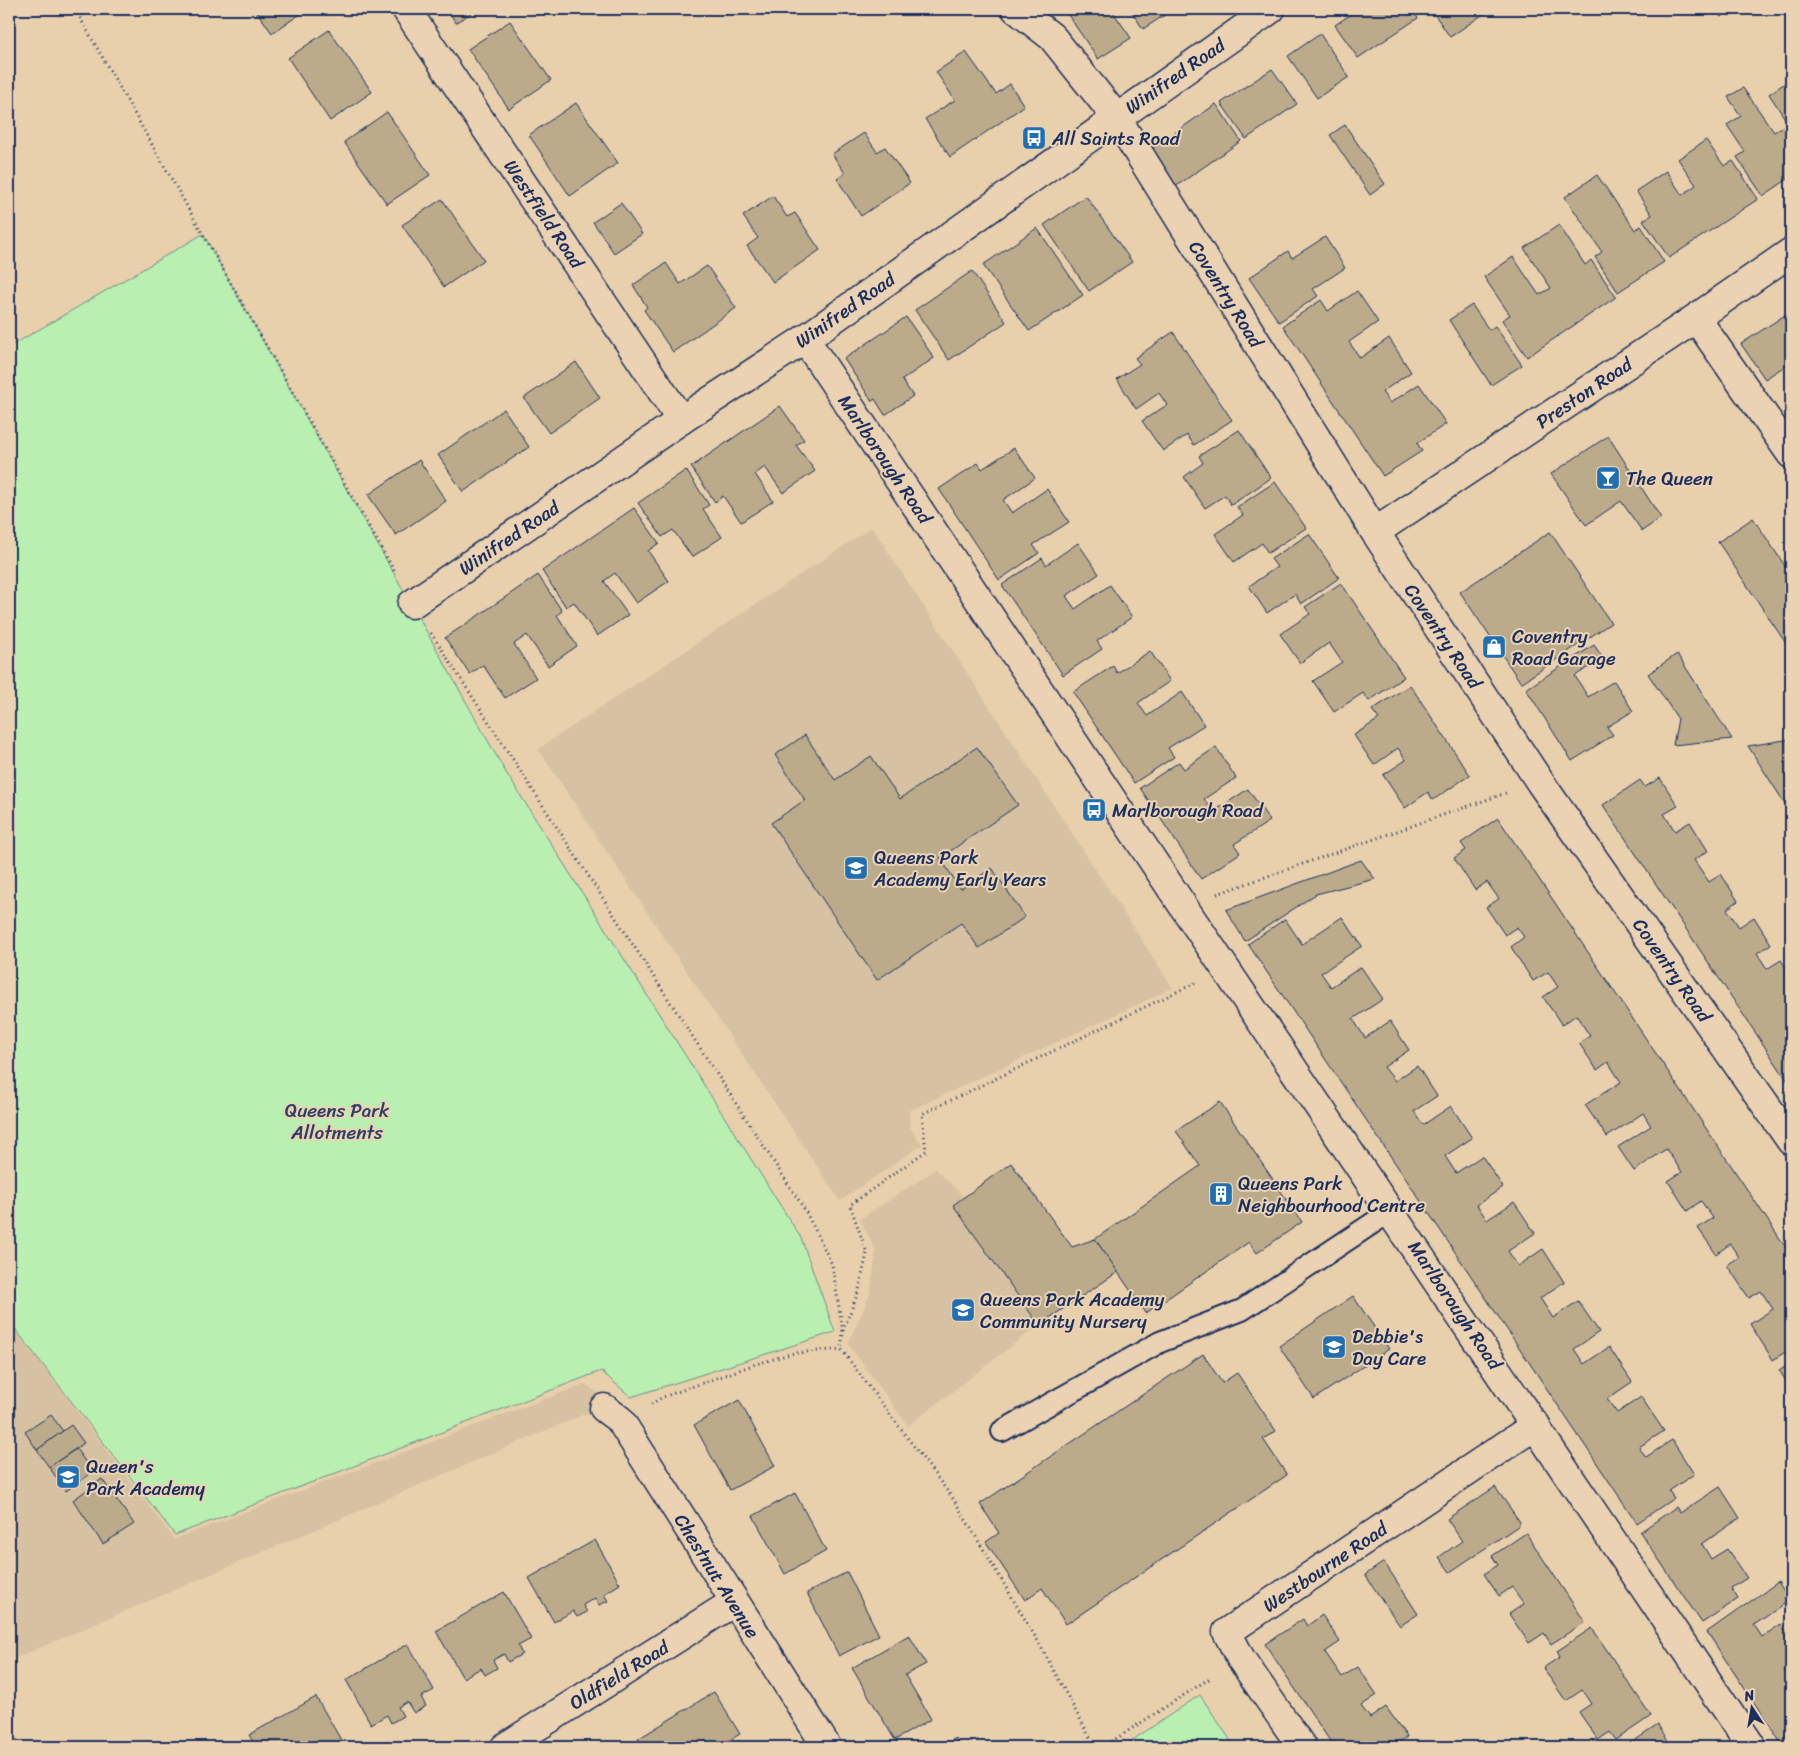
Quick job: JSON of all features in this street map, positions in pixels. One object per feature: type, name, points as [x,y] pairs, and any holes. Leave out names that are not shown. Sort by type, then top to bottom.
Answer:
[{"type":"street","name":"Westfield Road","points":[[406,9],[681,420]]},
{"type":"street","points":[[1016,9],[1052,37],[1116,117]]},
{"type":"street","name":"Winifred Road","points":[[412,604],[681,420],[805,339],[1271,9]]},
{"type":"street","name":"Coventry Road","points":[[1116,117],[1375,532],[1540,782],[1791,1140]]},
{"type":"street","name":"Preston Road","points":[[1375,532],[1696,318],[1791,252]]},
{"type":"street","points":[[1696,318],[1791,454]]},
{"type":"street","name":"Marlborough Road","points":[[805,339],[1183,906],[1392,1211],[1752,1747]]},
{"type":"street","name":"Chestnut Avenue","points":[[612,1414],[827,1747]]},
{"type":"street","name":"Westbourne Road","points":[[1302,1747],[1241,1659],[1227,1632],[1536,1425]]},
{"type":"street","name":"Oldfield Road","points":[[505,1747],[734,1602]]},
{"type":"lane","points":[[1002,1431],[1160,1342],[1242,1310],[1392,1211]]},
{"type":"path","points":[[76,9],[412,604],[805,1210],[832,1264],[843,1332]]},
{"type":"path","points":[[1183,906],[1540,782]]},
{"type":"path","points":[[1095,1747],[1039,1643],[954,1500],[841,1350],[843,1332],[859,1290],[867,1253],[850,1205],[926,1151],[922,1114],[1174,992]]},
{"type":"path","points":[[612,1414],[753,1365],[794,1353],[841,1350]]},
{"type":"path","points":[[1103,1747],[1241,1659]]},
{"type":"shaded area","name":"Queens Park Academy Early Years","points":[[872,527],[1173,988],[909,1111],[910,1127],[922,1145],[840,1201],[538,749]]},
{"type":"shaded area","name":"Queens Park Academy Community Nursery","points":[[1011,1163],[1072,1247],[1095,1239],[1118,1272],[1039,1325],[908,1426],[848,1344],[870,1294],[876,1252],[860,1219],[936,1169],[964,1197]]},
{"type":"shaded area","name":"Queen's Park Academy","points":[[9,1321],[174,1539],[585,1384],[617,1405],[585,1414],[9,1661]]},
{"type":"green space","name":"Queens Park Allotments","points":[[203,234],[505,771],[801,1238],[835,1332],[631,1397],[601,1371],[175,1535],[9,1321],[9,347]]},
{"type":"green space","points":[[1200,1695],[1235,1747],[1122,1747]]},
{"type":"building","points":[[255,9],[308,9],[272,33]]},
{"type":"building","points":[[447,9],[477,9],[456,23]]},
{"type":"building","points":[[1064,9],[1111,9],[1131,38],[1098,59]]},
{"type":"building","points":[[1130,9],[1174,9],[1143,29]]},
{"type":"building","points":[[1359,9],[1411,9],[1418,18],[1358,58],[1335,25]]},
{"type":"building","points":[[1431,9],[1487,9],[1488,11],[1450,37]]},
{"type":"building","points":[[1715,9],[1734,9],[1721,17]]},
{"type":"building","points":[[510,21],[551,80],[509,109],[468,49]]},
{"type":"building","points":[[329,30],[372,92],[330,121],[288,58]]},
{"type":"building","points":[[1320,34],[1349,77],[1317,98],[1288,56]]},
{"type":"building","points":[[966,52],[996,94],[1010,84],[1024,106],[950,157],[925,119],[955,100],[936,72]]},
{"type":"building","points":[[1272,69],[1297,104],[1246,139],[1221,103]]},
{"type":"building","points":[[1791,79],[1791,177],[1763,196],[1737,157],[1745,152],[1727,125],[1741,116],[1728,97],[1743,88],[1774,132],[1788,123],[1769,94]]},
{"type":"building","points":[[576,103],[618,163],[570,196],[529,135]]},
{"type":"building","points":[[1216,104],[1241,141],[1175,187],[1150,150]]},
{"type":"building","points":[[387,112],[430,175],[387,204],[344,142]]},
{"type":"building","points":[[1345,125],[1385,184],[1370,195],[1330,135]]},
{"type":"building","points":[[864,133],[877,152],[885,147],[910,183],[861,216],[837,179],[845,173],[832,154]]},
{"type":"building","points":[[1706,140],[1724,166],[1733,161],[1758,199],[1669,258],[1643,220],[1652,215],[1636,191],[1666,171],[1682,195],[1696,185],[1678,159]]},
{"type":"building","points":[[1597,175],[1635,230],[1641,226],[1664,262],[1618,292],[1595,257],[1602,252],[1565,197]]},
{"type":"building","points":[[773,196],[787,217],[795,213],[820,250],[773,282],[747,246],[758,238],[743,216]]},
{"type":"building","points":[[1086,196],[1132,262],[1089,291],[1044,225]]},
{"type":"building","points":[[442,199],[484,260],[444,287],[402,225]]},
{"type":"building","points":[[621,203],[642,234],[614,253],[593,222]]},
{"type":"building","points":[[1559,225],[1585,265],[1591,260],[1616,297],[1527,357],[1502,320],[1510,315],[1484,277],[1513,257],[1539,295],[1551,288],[1524,248]]},
{"type":"building","points":[[1037,228],[1083,295],[1029,331],[983,265]]},
{"type":"building","points":[[1325,237],[1345,268],[1313,289],[1318,296],[1279,322],[1249,278],[1288,251],[1292,258]]},
{"type":"building","points":[[666,263],[680,284],[707,266],[736,308],[673,352],[644,310],[647,307],[633,285]]},
{"type":"building","points":[[972,271],[1006,322],[949,360],[915,310]]},
{"type":"building","points":[[1357,291],[1378,322],[1349,342],[1360,358],[1389,338],[1411,372],[1382,392],[1390,403],[1419,384],[1446,424],[1417,443],[1422,451],[1383,476],[1283,326],[1321,300],[1328,311]]},
{"type":"building","points":[[1472,305],[1489,330],[1495,326],[1522,365],[1491,385],[1449,320]]},
{"type":"building","points":[[1785,315],[1791,324],[1791,362],[1765,379],[1741,344]]},
{"type":"building","points":[[906,317],[934,358],[902,380],[913,396],[885,415],[875,399],[872,401],[844,359]]},
{"type":"building","points":[[1173,332],[1232,420],[1194,445],[1187,435],[1163,451],[1142,421],[1167,405],[1159,393],[1136,409],[1117,379],[1140,364],[1135,358]]},
{"type":"building","points":[[576,362],[600,398],[549,433],[524,398]]},
{"type":"building","points":[[780,406],[804,440],[796,445],[815,471],[783,493],[765,467],[755,474],[773,501],[741,522],[723,496],[715,502],[691,467]]},
{"type":"building","points":[[504,409],[529,447],[463,492],[438,455]]},
{"type":"building","points":[[1239,430],[1271,478],[1231,505],[1225,495],[1205,508],[1184,477],[1203,463],[1199,456]]},
{"type":"building","points":[[1608,436],[1661,518],[1642,531],[1621,501],[1586,525],[1551,474]]},
{"type":"building","points":[[1014,448],[1035,478],[1003,500],[1012,513],[1047,489],[1069,522],[1033,545],[1039,553],[999,580],[939,489],[978,463],[982,469]]},
{"type":"building","points":[[419,460],[446,501],[396,535],[368,495]]},
{"type":"building","points":[[686,470],[709,505],[703,509],[722,537],[692,557],[673,530],[662,537],[638,503]]},
{"type":"building","points":[[1275,482],[1306,528],[1268,553],[1262,543],[1234,562],[1215,534],[1243,515],[1237,507]]},
{"type":"building","points":[[634,508],[659,543],[648,551],[669,581],[636,603],[615,573],[604,581],[628,615],[597,636],[574,602],[566,607],[542,571]]},
{"type":"building","points":[[1753,518],[1791,575],[1791,651],[1718,542]]},
{"type":"building","points":[[1550,532],[1611,623],[1521,683],[1460,592]]},
{"type":"building","points":[[1309,534],[1339,578],[1301,604],[1295,594],[1267,613],[1249,586],[1277,567],[1271,559]]},
{"type":"building","points":[[1078,543],[1099,574],[1066,596],[1075,609],[1110,585],[1132,617],[1097,641],[1102,649],[1063,675],[1002,585],[1042,558],[1046,565]]},
{"type":"building","points":[[538,575],[562,611],[557,615],[577,646],[548,666],[527,635],[514,644],[536,678],[505,698],[483,665],[470,674],[445,638]]},
{"type":"building","points":[[1341,583],[1404,677],[1369,701],[1363,693],[1334,712],[1313,681],[1342,662],[1329,643],[1300,663],[1280,634],[1310,614],[1305,607]]},
{"type":"building","points":[[1594,645],[1603,658],[1575,676],[1588,697],[1614,681],[1633,711],[1607,727],[1613,735],[1572,761],[1526,689]]},
{"type":"building","points":[[1150,651],[1170,681],[1138,703],[1147,716],[1182,692],[1204,725],[1168,748],[1174,757],[1134,783],[1073,692],[1113,666],[1117,673]]},
{"type":"building","points":[[1677,654],[1732,739],[1673,745],[1678,719],[1648,674]]},
{"type":"building","points":[[1410,685],[1470,775],[1433,800],[1428,792],[1405,808],[1383,775],[1406,760],[1398,748],[1374,765],[1354,735],[1379,719],[1372,710]]},
{"type":"building","points":[[805,735],[835,780],[871,756],[900,799],[977,747],[1018,805],[940,858],[961,889],[992,868],[1025,917],[979,948],[961,923],[877,980],[771,823],[805,800],[775,755]]},
{"type":"building","points":[[1791,739],[1791,813],[1748,746]]},
{"type":"building","points":[[1216,747],[1236,778],[1204,799],[1213,812],[1248,789],[1270,821],[1234,844],[1240,853],[1201,879],[1140,788],[1179,762],[1184,769]]},
{"type":"building","points":[[1660,778],[1678,806],[1664,814],[1675,831],[1690,822],[1708,851],[1694,860],[1709,882],[1721,874],[1738,901],[1727,909],[1739,927],[1754,917],[1771,944],[1757,953],[1767,969],[1781,960],[1791,975],[1791,994],[1786,997],[1791,1005],[1791,1086],[1603,805],[1640,780],[1645,787]]},
{"type":"building","points":[[1498,818],[1791,1255],[1791,1348],[1773,1360],[1750,1324],[1773,1309],[1761,1291],[1749,1298],[1727,1265],[1739,1257],[1730,1244],[1716,1254],[1698,1228],[1713,1218],[1701,1201],[1687,1211],[1668,1181],[1682,1172],[1666,1149],[1634,1171],[1618,1147],[1651,1126],[1643,1113],[1607,1137],[1585,1105],[1621,1082],[1608,1062],[1597,1070],[1579,1043],[1590,1036],[1576,1015],[1562,1025],[1543,997],[1558,987],[1548,972],[1533,981],[1511,947],[1524,937],[1517,927],[1505,935],[1486,907],[1499,899],[1487,882],[1475,890],[1454,858],[1466,850],[1461,843]]},
{"type":"building","points":[[1361,860],[1375,879],[1316,894],[1245,941],[1226,910]]},
{"type":"building","points":[[1342,917],[1362,946],[1321,973],[1331,987],[1361,967],[1383,999],[1353,1019],[1365,1038],[1390,1021],[1409,1050],[1384,1067],[1395,1081],[1417,1066],[1437,1096],[1414,1111],[1423,1125],[1451,1106],[1472,1138],[1445,1156],[1456,1173],[1482,1156],[1503,1187],[1477,1205],[1487,1220],[1514,1202],[1535,1233],[1508,1251],[1518,1266],[1543,1249],[1564,1282],[1540,1298],[1553,1318],[1578,1301],[1599,1332],[1574,1349],[1584,1364],[1609,1347],[1632,1382],[1607,1399],[1617,1413],[1641,1397],[1664,1431],[1639,1447],[1646,1457],[1672,1440],[1694,1474],[1669,1491],[1674,1498],[1637,1523],[1248,944],[1285,919],[1302,944]]},
{"type":"building","name":"Queens Park Neighbourhood Centre","points":[[1220,1102],[1302,1222],[1257,1253],[1249,1242],[1146,1313],[1095,1239],[1200,1166],[1176,1131]]},
{"type":"building","points":[[1011,1163],[1072,1247],[1095,1239],[1118,1272],[1039,1325],[953,1205]]},
{"type":"building","name":"Debbie's Day Care","points":[[1353,1296],[1389,1349],[1314,1399],[1279,1346]]},
{"type":"building","points":[[1203,1354],[1222,1383],[1237,1373],[1276,1431],[1263,1439],[1287,1475],[1066,1624],[1042,1588],[1025,1600],[986,1542],[999,1533],[980,1504]]},
{"type":"building","points":[[1791,1362],[1791,1389],[1779,1370]]},
{"type":"building","points":[[739,1400],[775,1466],[730,1490],[694,1425]]},
{"type":"building","points":[[51,1415],[63,1431],[37,1450],[25,1432]]},
{"type":"building","points":[[71,1425],[84,1443],[49,1467],[37,1450]]},
{"type":"building","points":[[76,1449],[93,1472],[66,1491],[49,1467]]},
{"type":"building","points":[[102,1479],[134,1524],[103,1544],[73,1500]]},
{"type":"building","points":[[1495,1487],[1520,1522],[1518,1526],[1450,1572],[1439,1557],[1462,1541],[1447,1519]]},
{"type":"building","points":[[1720,1487],[1740,1518],[1702,1544],[1711,1559],[1727,1549],[1747,1578],[1731,1588],[1738,1599],[1702,1623],[1640,1532],[1676,1507],[1680,1513]]},
{"type":"building","points":[[795,1493],[826,1551],[785,1574],[753,1516]]},
{"type":"building","points":[[1526,1533],[1585,1622],[1551,1644],[1544,1633],[1529,1643],[1509,1614],[1524,1604],[1512,1587],[1499,1596],[1484,1574],[1498,1565],[1492,1556]]},
{"type":"building","points":[[595,1540],[620,1584],[604,1594],[608,1601],[599,1605],[595,1598],[583,1605],[587,1612],[577,1617],[573,1611],[554,1622],[529,1578]]},
{"type":"building","points":[[1384,1562],[1418,1614],[1400,1626],[1365,1575]]},
{"type":"building","points":[[847,1572],[879,1635],[839,1656],[807,1593]]},
{"type":"building","points":[[1778,1582],[1790,1600],[1754,1625],[1762,1637],[1781,1624],[1791,1640],[1791,1665],[1784,1670],[1791,1678],[1791,1736],[1781,1743],[1707,1632]]},
{"type":"building","points":[[504,1592],[531,1639],[518,1646],[522,1654],[508,1662],[504,1654],[493,1660],[497,1668],[485,1675],[481,1668],[463,1678],[436,1631]]},
{"type":"building","points":[[1322,1615],[1340,1642],[1325,1652],[1342,1677],[1358,1667],[1377,1695],[1361,1706],[1370,1718],[1386,1707],[1407,1737],[1391,1747],[1334,1747],[1265,1644],[1303,1619],[1307,1626]]},
{"type":"building","points":[[1592,1628],[1651,1716],[1616,1740],[1610,1732],[1598,1740],[1579,1712],[1591,1704],[1582,1690],[1566,1701],[1543,1668],[1560,1657],[1557,1651]]},
{"type":"building","points":[[909,1635],[926,1664],[905,1675],[931,1719],[895,1740],[852,1668]]},
{"type":"building","points":[[408,1644],[434,1690],[421,1697],[426,1706],[414,1713],[407,1702],[398,1707],[403,1716],[391,1723],[387,1715],[371,1724],[346,1680]]},
{"type":"building","points":[[714,1692],[740,1734],[718,1747],[643,1747],[638,1739]]},
{"type":"building","points":[[316,1697],[344,1745],[340,1747],[256,1747],[249,1735]]},
{"type":"building","points":[[1658,1725],[1672,1747],[1625,1747]]},
{"type":"building","points":[[956,1738],[961,1747],[939,1747]]},
{"type":"place","name":"All Saints Road","points":[[1034,138]]},
{"type":"place","name":"The Queen","points":[[1608,478]]},
{"type":"place","name":"Coventry Road Garage","points":[[1494,647]]},
{"type":"place","name":"Marlborough Road","points":[[1094,810]]},
{"type":"place","name":"Queens Park Academy Early Years","points":[[856,868]]},
{"type":"place","name":"Queens Park Neighbourhood Centre","points":[[1221,1194]]},
{"type":"place","name":"Queens Park Academy Community Nursery","points":[[963,1310]]},
{"type":"place","name":"Debbie's Day Care","points":[[1334,1347]]},
{"type":"place","name":"Queen's Park Academy","points":[[68,1477]]}]
